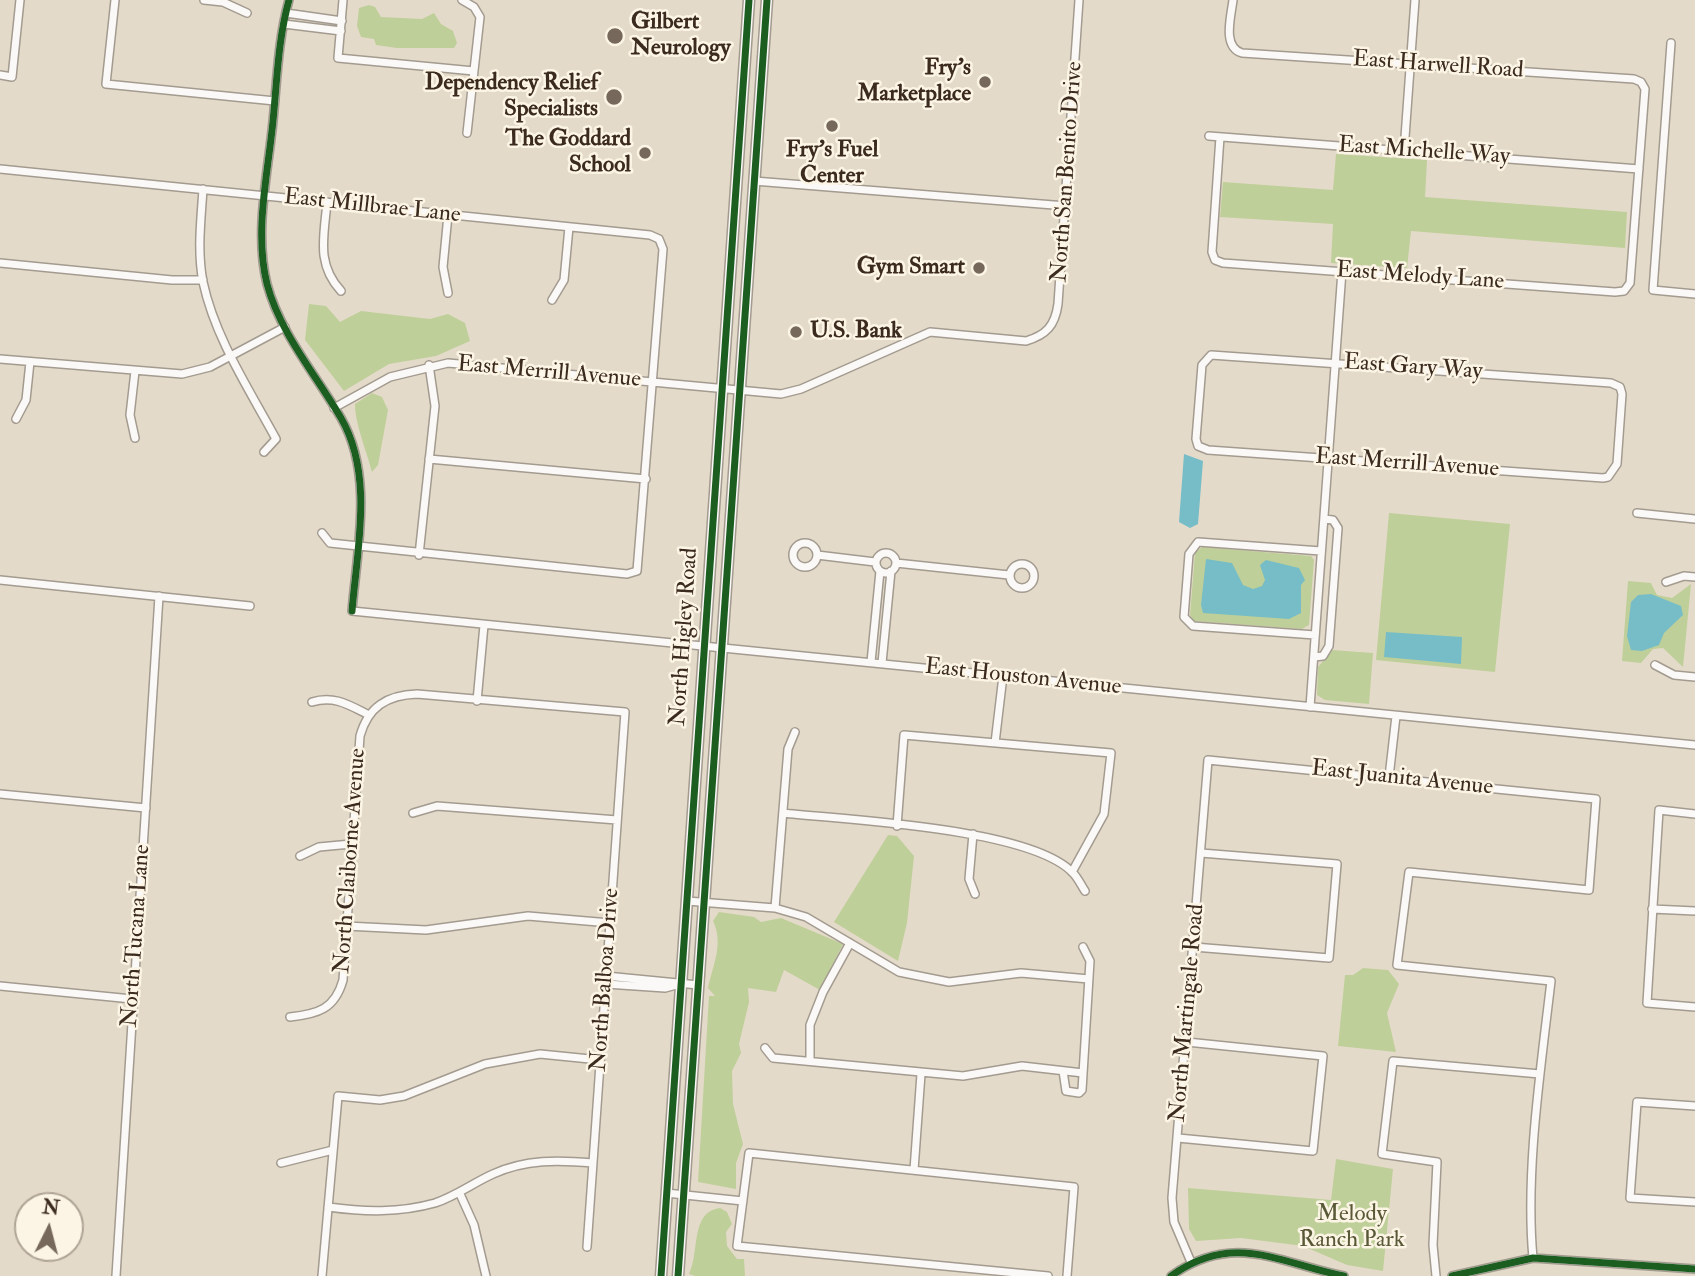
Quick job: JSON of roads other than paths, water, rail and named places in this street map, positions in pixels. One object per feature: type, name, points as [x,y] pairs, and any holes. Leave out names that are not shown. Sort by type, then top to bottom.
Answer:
[{"type":"main road","name":"North Higley Road","points":[[678,1276],[721,647],[737,180],[749,0]]},
{"type":"main road","name":"North Higley Road","points":[[661,1276],[704,646],[754,181],[767,0]]},
{"type":"main road","points":[[737,180],[754,181]]},
{"type":"street","points":[[0,75],[12,76],[20,0]]},
{"type":"street","points":[[115,0],[106,84],[275,101]]},
{"type":"street","points":[[204,0],[223,2],[247,13]]},
{"type":"street","points":[[289,0],[275,101],[263,258],[268,285],[285,327],[351,441],[360,493],[357,547]]},
{"type":"street","points":[[343,0],[338,58],[474,71]]},
{"type":"street","points":[[462,0],[474,7],[480,18],[467,133]]},
{"type":"street","name":"North San Benito Drive","points":[[731,391],[793,391],[930,332],[1026,341],[1040,337],[1056,320],[1079,0]]},
{"type":"street","name":"East Harwell Road","points":[[1233,0],[1230,44],[1234,51],[1641,82],[1645,89],[1639,169]]},
{"type":"street","points":[[1404,151],[1415,0]]},
{"type":"street","points":[[286,13],[342,21]]},
{"type":"street","points":[[284,24],[341,31]]},
{"type":"street","points":[[1671,43],[1653,290],[1695,294]]},
{"type":"street","name":"East Michelle Way","points":[[1209,136],[1639,169]]},
{"type":"street","name":"East Melody Lane","points":[[1220,137],[1212,252],[1216,260],[1223,263],[1625,291],[1630,284],[1639,169]]},
{"type":"street","name":"East Millbrae Lane","points":[[0,169],[650,235],[659,239],[663,249],[653,382]]},
{"type":"street","points":[[754,181],[1066,205]]},
{"type":"street","points":[[203,190],[200,249],[203,280],[215,323],[276,439],[264,452]]},
{"type":"street","points":[[327,202],[323,248],[327,276],[341,291]]},
{"type":"street","points":[[448,215],[443,267],[448,293]]},
{"type":"street","points":[[552,300],[564,280],[569,228]]},
{"type":"street","points":[[0,263],[172,280],[203,280]]},
{"type":"street","points":[[1310,707],[1342,271]]},
{"type":"street","points":[[0,359],[182,374],[211,367],[285,327]]},
{"type":"street","name":"East Gary Way","points":[[1198,446],[1202,365],[1211,355],[1611,383],[1620,387],[1622,394],[1615,471]]},
{"type":"street","points":[[16,419],[26,400],[30,362]]},
{"type":"street","name":"East Merrill Avenue","points":[[334,408],[383,380],[429,365],[481,364],[731,391]]},
{"type":"street","points":[[419,555],[435,406],[429,365]]},
{"type":"street","points":[[135,371],[130,415],[135,438]]},
{"type":"street","points":[[322,533],[330,543],[419,555],[627,574],[637,571],[653,382]]},
{"type":"street","name":"East Merrill Avenue","points":[[1198,446],[1328,459],[1602,478],[1615,471]]},
{"type":"street","points":[[429,459],[646,479]]},
{"type":"street","points":[[1637,513],[1695,519]]},
{"type":"street","points":[[1314,657],[1323,656],[1329,646],[1337,541],[1336,522],[1324,519]]},
{"type":"street","points":[[1315,635],[1186,623],[1184,617],[1189,554],[1198,542],[1321,551]]},
{"type":"street","name":"East Houston Avenue","points":[[357,547],[352,611],[1695,745]]},
{"type":"street","points":[[875,562],[878,556],[886,552],[892,555],[896,563]]},
{"type":"street","points":[[817,555],[875,562]]},
{"type":"street","points":[[871,662],[880,571],[875,562]]},
{"type":"street","points":[[882,663],[891,571],[896,563]]},
{"type":"street","points":[[896,563],[1009,575]]},
{"type":"street","points":[[880,571],[891,571]]},
{"type":"street","points":[[1666,582],[1684,576],[1695,577]]},
{"type":"street","points":[[0,580],[250,606]]},
{"type":"street","name":"North Tucana Lane","points":[[116,1276],[159,596]]},
{"type":"street","points":[[312,702],[325,698],[337,699],[369,715],[378,705],[402,695],[477,701],[484,625]]},
{"type":"street","points":[[1655,665],[1674,675],[1695,677]]},
{"type":"street","points":[[995,743],[1003,676]]},
{"type":"street","name":"North Balboa Drive","points":[[477,701],[625,712],[587,1247]]},
{"type":"street","name":"North Claiborne Avenue","points":[[290,1017],[319,1013],[339,995],[343,980],[360,736],[369,715]]},
{"type":"street","points":[[1389,777],[1396,716]]},
{"type":"street","points":[[775,908],[788,749],[795,732]]},
{"type":"street","points":[[897,826],[904,735],[1111,753],[1104,814],[1072,872]]},
{"type":"street","name":"East Juanita Avenue","points":[[1208,760],[1596,799],[1589,890],[1409,872],[1397,965],[1551,981],[1540,1074]]},
{"type":"street","name":"North Martingale Road","points":[[1191,1262],[1174,1222],[1172,1198],[1187,1042],[1208,760]]},
{"type":"street","points":[[0,794],[146,808]]},
{"type":"street","points":[[413,813],[437,806],[617,820]]},
{"type":"street","points":[[1695,814],[1659,810],[1647,1003],[1695,1007]]},
{"type":"street","points":[[783,813],[973,834],[1008,841],[1043,854],[1072,872],[1085,891]]},
{"type":"street","points":[[973,834],[969,879],[975,894]]},
{"type":"street","points":[[300,856],[319,847],[351,844]]},
{"type":"street","points":[[1194,947],[1329,958],[1337,864],[1201,852]]},
{"type":"street","points":[[687,901],[775,908],[806,917],[899,972],[949,982],[1021,973],[1089,979]]},
{"type":"street","points":[[1652,909],[1695,911]]},
{"type":"street","points":[[346,926],[426,930],[527,916],[610,922]]},
{"type":"street","points":[[810,1061],[810,1025],[823,992],[850,943]]},
{"type":"street","points":[[1062,1071],[1063,1085],[1072,1094],[1082,1090],[1090,961],[1083,947]]},
{"type":"street","points":[[606,980],[665,988],[681,984],[698,985]]},
{"type":"street","points":[[0,986],[132,999]]},
{"type":"street","points":[[1178,1138],[1313,1151],[1323,1056],[1187,1042]]},
{"type":"street","points":[[765,1048],[773,1058],[921,1074],[963,1076],[1022,1066],[1083,1073]]},
{"type":"street","points":[[322,1276],[338,1096],[380,1100],[404,1096],[485,1064],[540,1054],[600,1060]]},
{"type":"street","points":[[1436,1276],[1433,1245],[1437,1163],[1382,1154],[1393,1060],[1540,1074],[1530,1230],[1533,1258]]},
{"type":"street","points":[[914,1170],[921,1074]]},
{"type":"street","points":[[1695,1106],[1637,1102],[1630,1198],[1695,1202]]},
{"type":"street","points":[[281,1163],[333,1150]]},
{"type":"street","points":[[1048,1276],[737,1246],[748,1153],[1074,1187],[1067,1276]]},
{"type":"street","points":[[328,1207],[391,1211],[415,1208],[460,1194],[514,1166],[559,1160],[593,1163]]},
{"type":"street","points":[[666,1193],[743,1201]]},
{"type":"street","points":[[460,1194],[474,1225],[486,1276]]},
{"type":"street","points":[[1171,1276],[1191,1262],[1222,1254],[1259,1253],[1344,1276]]},
{"type":"street","points":[[1452,1276],[1533,1258],[1695,1269]]},
{"type":"street","points":[[945,1276],[946,1266]]},
{"type":"water","points":[[1184,454],[1203,461],[1198,524],[1190,528],[1179,522]]},
{"type":"water","points":[[1206,559],[1232,563],[1243,585],[1253,589],[1262,586],[1265,580],[1260,565],[1266,560],[1299,568],[1305,580],[1301,585],[1301,613],[1289,619],[1203,613],[1201,605]]},
{"type":"water","points":[[1651,594],[1681,606],[1683,615],[1664,633],[1659,645],[1642,651],[1631,650],[1627,636],[1631,602],[1638,595]]},
{"type":"water","points":[[1386,632],[1462,637],[1461,664],[1384,657]]},
{"type":"place","name":"Gilbert Neurology","points":[[615,36]]},
{"type":"place","name":"Fry's Marketplace","points":[[985,82]]},
{"type":"place","name":"Dependency Relief Specialists","points":[[614,97]]},
{"type":"place","name":"Fry's Fuel Center","points":[[832,126]]},
{"type":"place","name":"The Goddard School","points":[[645,153]]},
{"type":"place","name":"Gym Smart","points":[[979,268]]},
{"type":"place","name":"U.S. Bank","points":[[796,332]]},
{"type":"park label","name":"Melody Ranch Park","points":[[1352,1228]]}]
